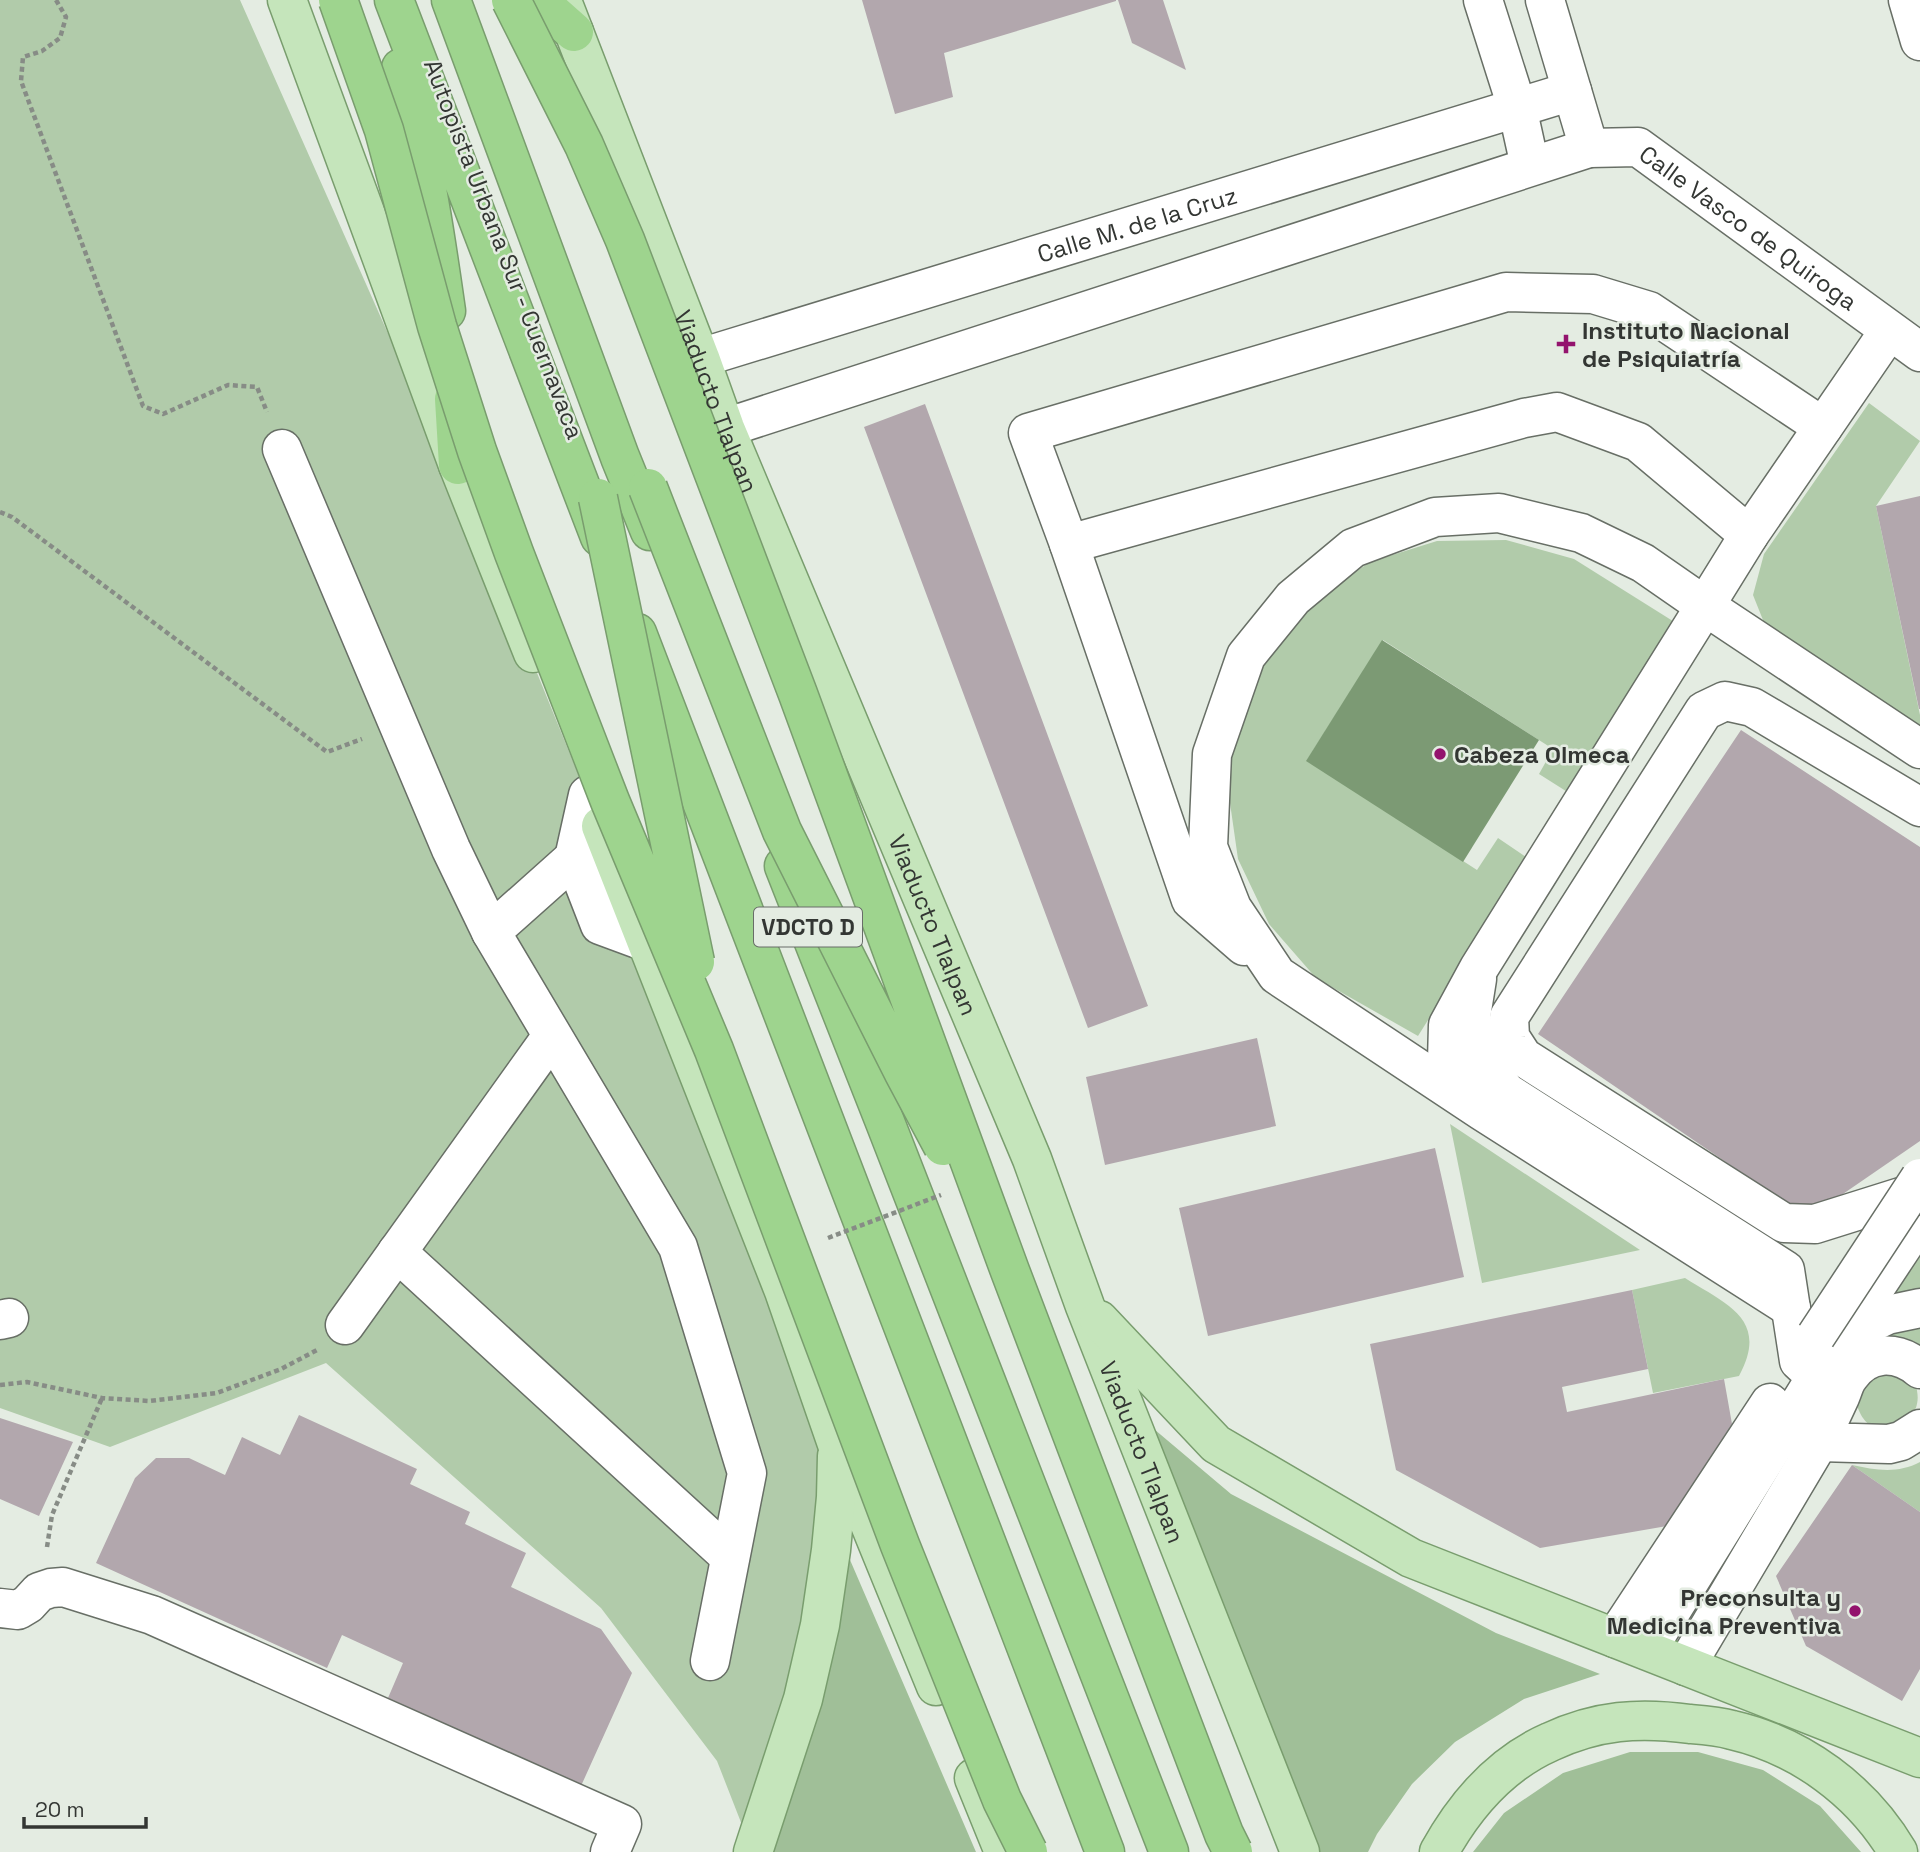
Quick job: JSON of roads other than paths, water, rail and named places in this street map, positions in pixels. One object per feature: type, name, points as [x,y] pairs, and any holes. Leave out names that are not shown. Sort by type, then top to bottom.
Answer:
[{"type":"highway","points":[[338,0],[384,130],[438,326],[477,451],[514,553],[610,801],[713,1050],[900,1545],[1002,1800],[1028,1852]]},
{"type":"highway","points":[[393,0],[403,84],[422,164],[439,257],[454,391],[458,465]]},
{"type":"highway","name":"VDCTO D","points":[[393,0],[1105,1852]]},
{"type":"highway","name":"Autopista Urbana Sur - Cuernavaca","points":[[409,0],[598,498],[713,1050]]},
{"type":"highway","name":"VDCTO D","points":[[451,0],[620,457],[885,1122],[1170,1852]]},
{"type":"highway","name":"Autopista Urbana Sur - Cuernavaca","points":[[458,0],[782,831],[903,1071],[1010,1271]]},
{"type":"highway","points":[[511,0],[584,145],[625,240],[798,694],[1010,1271],[1233,1852]]},
{"type":"highway","points":[[538,0],[568,16]]},
{"type":"main road","points":[[287,0],[458,465],[784,1291],[837,1444],[1004,1852]]},
{"type":"main road","name":"Viaducto Tlalpan","points":[[568,16],[701,358],[725,428],[1032,1159],[1085,1306],[1300,1852]]},
{"type":"main road","points":[[1085,1306],[1216,1444],[1411,1558],[1920,1758]]},
{"type":"main road","points":[[752,1852],[803,1699],[820,1625],[836,1497],[837,1444]]},
{"type":"main road","points":[[1439,1852],[1453,1825],[1472,1800],[1495,1777],[1521,1758],[1548,1742],[1584,1728],[1620,1721],[1657,1720],[1730,1729],[1766,1740],[1799,1756],[1827,1773],[1852,1794],[1875,1818],[1898,1852]]},
{"type":"street","points":[[1483,0],[1517,107],[1530,166]]},
{"type":"street","points":[[725,428],[1589,148],[1545,0]]},
{"type":"street","points":[[1908,0],[1920,41]]},
{"type":"street","name":"Calle M. de la Cruz","points":[[701,358],[1572,91]]},
{"type":"street","name":"Calle Vasco de Quiroga","points":[[1589,148],[1638,146],[1920,352]]},
{"type":"street","points":[[1823,427],[1650,312],[1593,294],[1506,292],[1028,433],[1069,544],[1191,900],[1277,975],[1482,1111],[1791,1308],[1825,1357],[1863,1362],[1877,1356],[1890,1355],[1902,1357],[1920,1369]]},
{"type":"street","points":[[1482,1111],[1447,1061],[1448,1025],[1479,968],[1749,535],[1889,331]]},
{"type":"street","points":[[1069,544],[1524,418],[1557,412],[1638,442],[1749,535]]},
{"type":"street","points":[[282,449],[451,849],[491,932],[678,1247],[747,1474],[710,1661]]},
{"type":"street","points":[[1277,975],[1231,908],[1208,846],[1212,754],[1246,656],[1293,598],[1353,548],[1435,517],[1499,513],[1581,533],[1643,563],[1920,749]]},
{"type":"street","points":[[1920,807],[1752,707],[1725,701],[1704,711],[1509,1017],[1510,1037],[1523,1057],[1784,1223],[1815,1224],[1920,1191]]},
{"type":"street","points":[[588,794],[575,858],[600,925],[646,942]]},
{"type":"street","points":[[491,932],[575,858]]},
{"type":"street","points":[[1479,968],[1471,1017],[1481,1060],[1506,1092],[1785,1270],[1791,1308]]},
{"type":"street","points":[[345,1325],[552,1036]]},
{"type":"street","points":[[1686,1666],[1819,1442],[1825,1357],[1920,1178]]},
{"type":"street","points":[[1631,1644],[1920,1220]]},
{"type":"street","points":[[397,1252],[730,1557]]},
{"type":"street","points":[[1825,1357],[1903,1311]]},
{"type":"street","points":[[1819,1442],[1889,1444],[1901,1441],[1920,1429]]},
{"type":"street","points":[[0,1608],[18,1610],[39,1592],[63,1587],[152,1615],[622,1824],[610,1852]]},
{"type":"place","name":"Instituto Nacional de Psiquiatría","points":[[1566,344]]},
{"type":"place","name":"Cabeza Olmeca","points":[[1440,754]]},
{"type":"place","name":"Preconsulta y Medicina Preventiva","points":[[1855,1611]]}]
